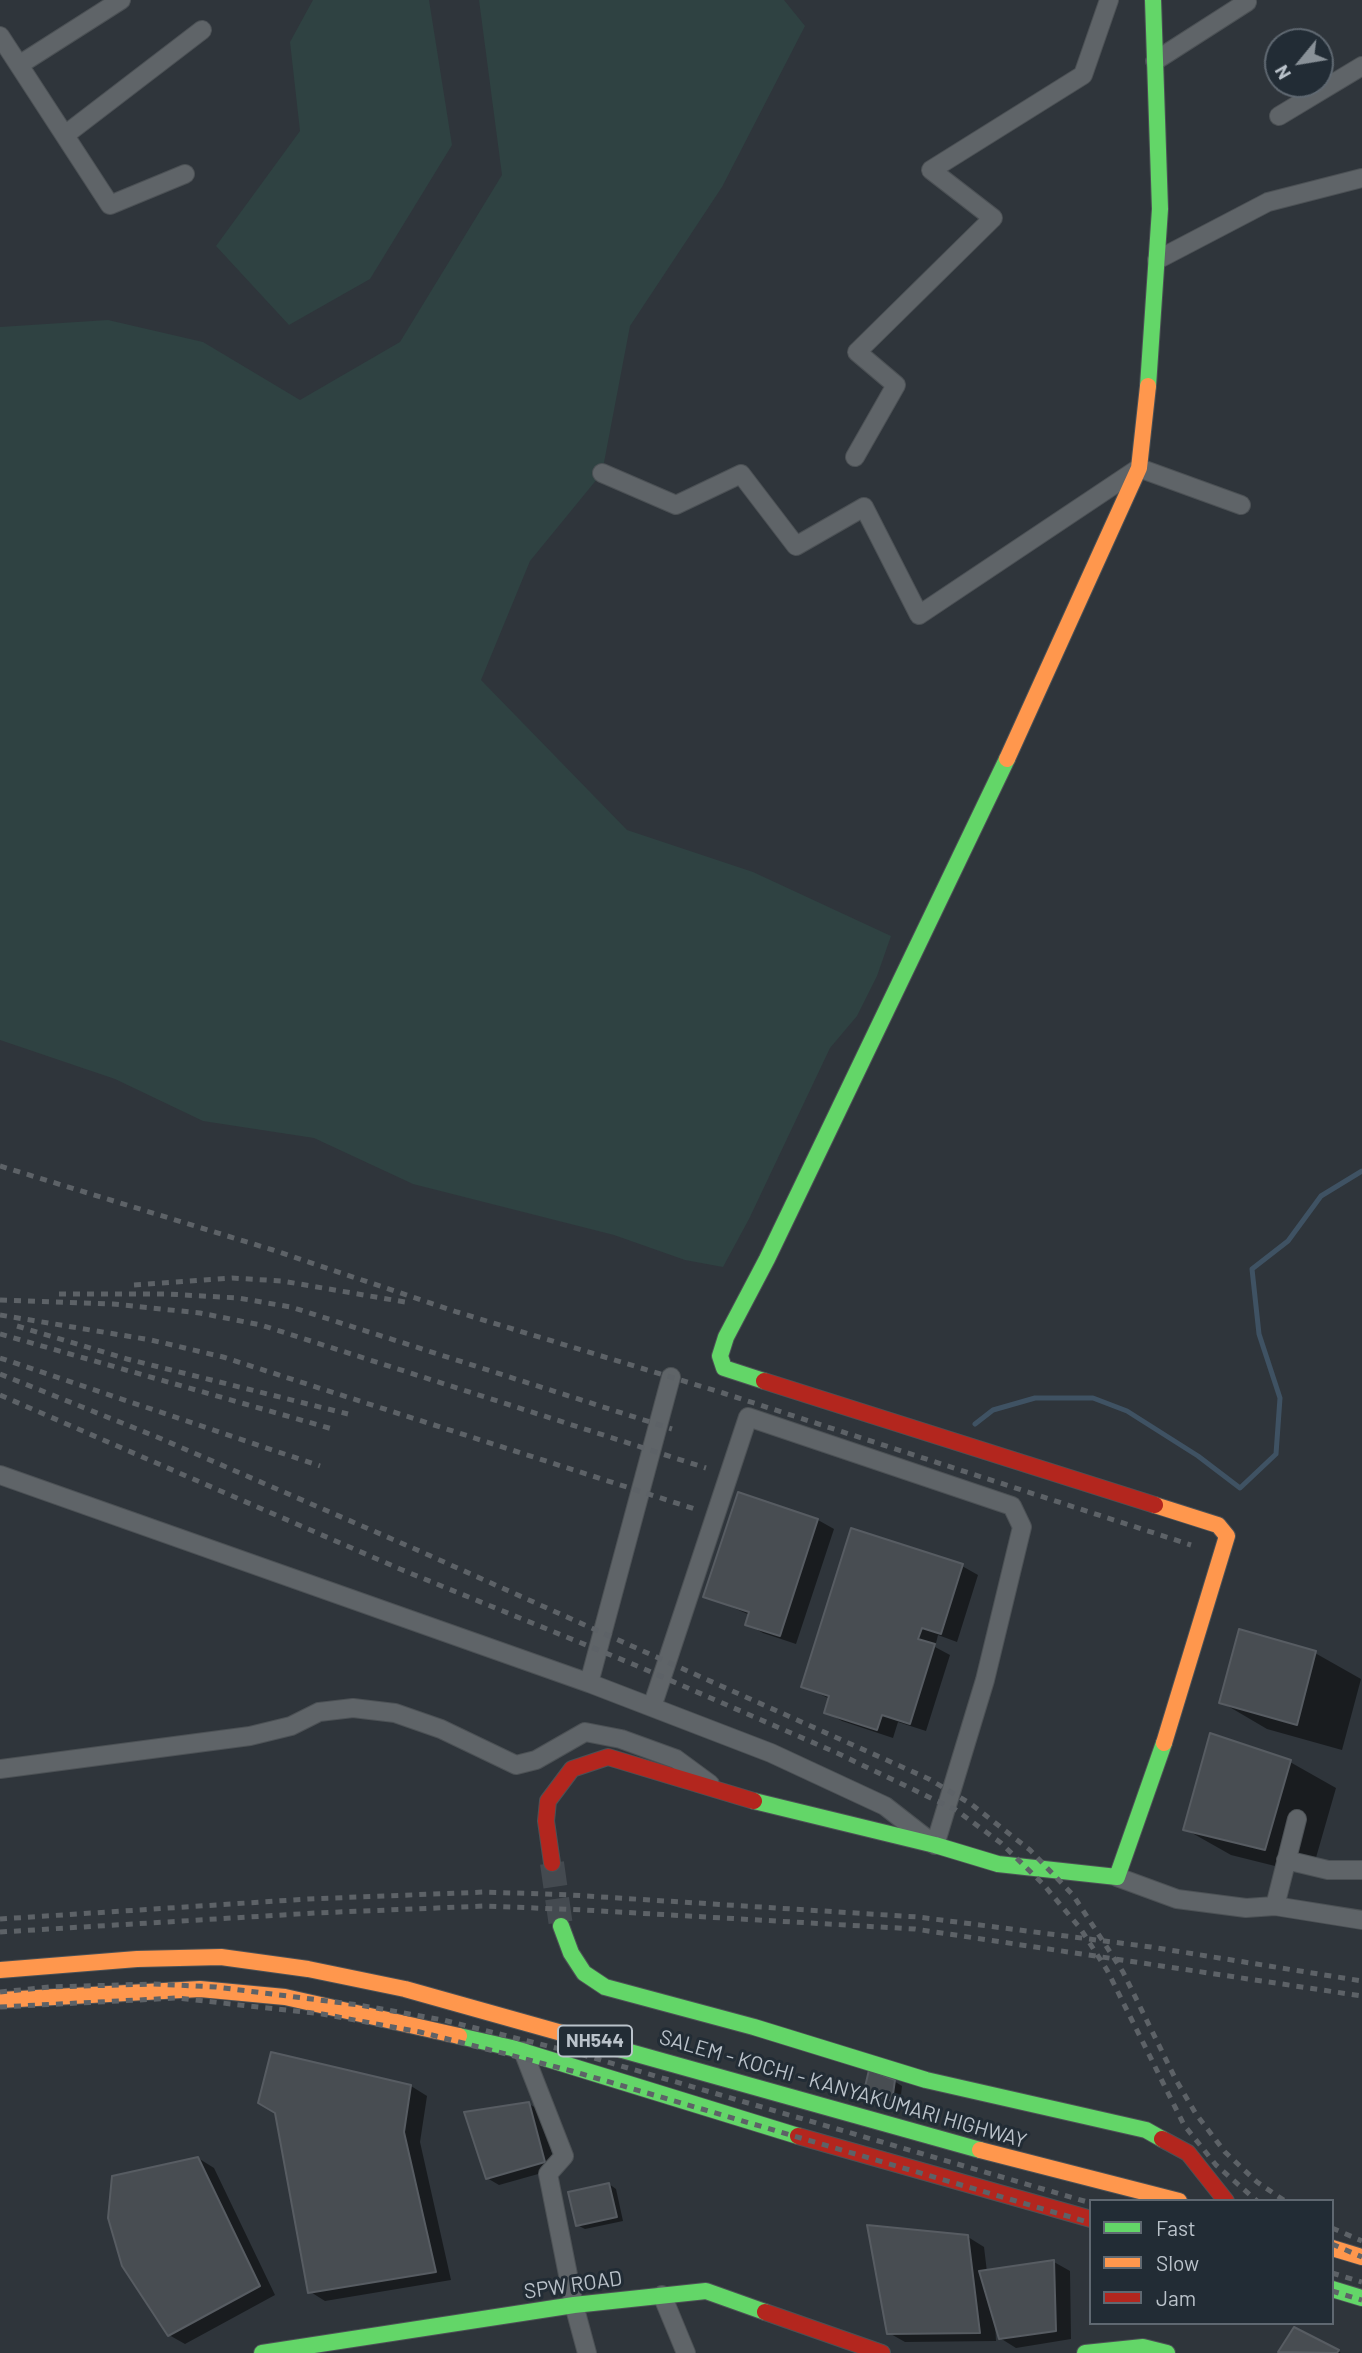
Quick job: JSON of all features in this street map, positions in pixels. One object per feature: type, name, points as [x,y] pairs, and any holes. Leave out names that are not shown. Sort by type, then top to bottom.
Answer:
[{"type":"main road","points":[[552,1863],[546,1821],[548,1801],[558,1784],[572,1769],[608,1757],[724,1794],[935,1845],[998,1864],[1117,1877],[1168,1732],[1227,1536],[1218,1525],[724,1368],[720,1356],[726,1337],[767,1259],[991,794],[1139,468],[1149,390],[1160,209],[1153,0]]},
{"type":"main road","points":[[561,1926],[571,1953],[584,1973],[605,1987],[754,2027],[926,2080],[1146,2130],[1188,2153],[1224,2199]]},
{"type":"main road","name":"SALEM - KOCHI - KANYAKUMARI HIGHWAY","points":[[0,1970],[137,1959],[221,1958],[308,1969],[405,1989],[1023,2162],[1171,2199]]},
{"type":"main road","name":"NH544","points":[[0,2000],[200,1989],[285,1997],[523,2051],[830,2146],[1089,2218]]},
{"type":"main road","points":[[1334,2249],[1362,2257]]},
{"type":"main road","points":[[1334,2290],[1362,2298]]},
{"type":"main road","name":"SPW ROAD","points":[[273,2352],[574,2305],[706,2291],[882,2353]]},
{"type":"main road","points":[[1085,2353],[1143,2347],[1167,2353]]},
{"type":"street","points":[[19,65],[121,0]]},
{"type":"street","points":[[855,457],[896,385],[857,352],[993,218],[931,170],[1083,75],[1109,0]]},
{"type":"street","points":[[1155,61],[1247,2]]},
{"type":"street","points":[[65,135],[202,30]]},
{"type":"street","points":[[0,36],[110,205],[185,174]]},
{"type":"street","points":[[1279,116],[1362,66]]},
{"type":"street","points":[[1157,260],[1268,202],[1361,180]]},
{"type":"street","points":[[602,473],[676,505],[741,474],[796,546],[864,508],[919,615],[1139,468],[1241,505]]},
{"type":"street","points":[[589,1683],[671,1377]]},
{"type":"street","points":[[0,1475],[589,1683],[771,1753],[885,1806],[935,1845],[985,1680],[1022,1527],[1012,1506],[748,1417],[652,1707]]},
{"type":"street","points":[[0,1769],[250,1736],[291,1726],[319,1712],[353,1707],[395,1713],[430,1725],[516,1765],[536,1760],[585,1732],[621,1739],[676,1759],[724,1794]]},
{"type":"street","points":[[1275,1906],[1297,1819]]},
{"type":"street","points":[[1286,1860],[1328,1870],[1362,1870]]},
{"type":"street","points":[[1117,1877],[1177,1899],[1246,1908],[1275,1906],[1362,1920]]},
{"type":"street","points":[[523,2051],[564,2156],[548,2175],[574,2305],[587,2353]]},
{"type":"street","points":[[662,2295],[686,2353]]},
{"type":"shaded area","points":[[313,0],[429,0],[452,145],[370,279],[289,325],[216,246],[300,131],[290,42]]},
{"type":"shaded area","points":[[479,0],[784,0],[805,26],[722,187],[630,326],[602,473],[530,561],[481,680],[627,830],[753,872],[891,936],[877,976],[857,1016],[830,1048],[749,1219],[723,1267],[685,1260],[614,1235],[413,1184],[314,1138],[203,1121],[115,1079],[0,1040],[0,327],[108,320],[203,342],[300,400],[400,342],[502,175]]},
{"type":"building","points":[[738,1492],[818,1519],[780,1636],[745,1625],[749,1612],[703,1597]]},
{"type":"building","points":[[851,1528],[963,1564],[941,1634],[922,1628],[918,1639],[935,1644],[910,1724],[882,1715],[877,1730],[824,1713],[829,1696],[801,1687]]},
{"type":"building","points":[[1239,1629],[1316,1651],[1297,1725],[1219,1703]]},
{"type":"building","points":[[1210,1733],[1291,1760],[1265,1850],[1183,1830]]},
{"type":"building","points":[[271,2052],[411,2085],[404,2132],[436,2272],[308,2293],[275,2113],[258,2103]]},
{"type":"building","points":[[869,2070],[895,2080],[892,2101],[864,2091]]},
{"type":"building","points":[[529,2102],[545,2162],[486,2179],[464,2112]]},
{"type":"building","points":[[198,2157],[260,2286],[168,2336],[122,2266],[108,2218],[112,2176]]},
{"type":"building","points":[[609,2183],[617,2217],[576,2226],[568,2192]]},
{"type":"building","points":[[867,2225],[968,2235],[980,2333],[887,2334]]},
{"type":"building","points":[[1054,2260],[1056,2331],[999,2339],[979,2271]]},
{"type":"building","points":[[1294,2327],[1339,2350],[1337,2353],[1278,2352]]},
{"type":"waterway","points":[[975,1424],[993,1410],[1035,1398],[1093,1398],[1127,1411],[1198,1456],[1240,1488],[1276,1454],[1280,1398],[1259,1334],[1252,1269],[1288,1241],[1321,1196],[1362,1171]]},
{"type":"tunnel","points":[[552,1863],[561,1926]]},
{"type":"railway","points":[[0,1166],[273,1250],[457,1312],[723,1393],[1191,1545]]},
{"type":"railway","points":[[134,1285],[232,1278],[282,1281],[405,1302]]},
{"type":"railway","points":[[59,1294],[167,1294],[238,1298],[291,1307],[672,1429]]},
{"type":"railway","points":[[0,1300],[113,1304],[200,1313],[261,1325],[706,1468]]},
{"type":"railway","points":[[0,1315],[151,1340],[223,1357],[698,1510]]},
{"type":"railway","points":[[17,1326],[127,1359],[348,1414]]},
{"type":"railway","points":[[0,1334],[336,1430]]},
{"type":"railway","points":[[0,1358],[320,1466]]},
{"type":"railway","points":[[0,1374],[157,1437],[415,1549],[929,1779],[971,1804],[1030,1850],[1073,1895],[1123,1972],[1176,2080],[1196,2114],[1225,2152],[1257,2182],[1282,2199]]},
{"type":"railway","points":[[0,1395],[400,1569],[635,1665],[837,1753],[956,1810],[1001,1843],[1043,1884],[1080,1928],[1107,1970],[1184,2125],[1216,2165],[1255,2199]]},
{"type":"railway","points":[[0,1919],[308,1899],[485,1892],[571,1895],[918,1917],[1151,1947],[1362,1981]]},
{"type":"railway","points":[[0,1932],[315,1913],[485,1906],[584,1910],[915,1929],[1362,1996]]},
{"type":"railway","points":[[0,1992],[49,1987],[153,1984],[216,1987],[359,2005],[443,2020],[580,2054],[1089,2202]]},
{"type":"railway","points":[[0,2007],[177,1998],[322,2014],[420,2032],[572,2071],[1089,2222]]},
{"type":"railway","points":[[1334,2229],[1362,2241]]},
{"type":"railway","points":[[1334,2245],[1362,2257]]},
{"type":"railway","points":[[1334,2274],[1362,2282]]},
{"type":"railway","points":[[1334,2292],[1362,2300]]},
{"type":"traffic: fast","points":[[1148,386],[1160,209],[1153,0]]},
{"type":"traffic: fast","points":[[764,1381],[724,1368],[720,1356],[726,1337],[767,1259],[1007,759]]},
{"type":"traffic: fast","points":[[754,1801],[935,1845],[998,1864],[1117,1877],[1164,1743]]},
{"type":"traffic: fast","points":[[561,1926],[571,1953],[584,1973],[605,1987],[754,2027],[926,2080],[1146,2130],[1162,2139]]},
{"type":"traffic: fast","points":[[459,2036],[512,2048],[798,2136]]},
{"type":"traffic: fast","points":[[576,2037],[980,2150]]},
{"type":"traffic: fast","points":[[1334,2290],[1362,2298]]},
{"type":"traffic: fast","points":[[262,2353],[574,2305],[706,2291],[765,2312]]},
{"type":"traffic: fast","points":[[1085,2353],[1143,2347],[1167,2353]]},
{"type":"traffic: slow","points":[[1007,759],[1139,468],[1148,386]]},
{"type":"traffic: slow","points":[[1155,1505],[1218,1525],[1227,1536],[1164,1743]]},
{"type":"traffic: slow","points":[[0,1970],[137,1959],[221,1957],[308,1969],[405,1989],[576,2037]]},
{"type":"traffic: slow","points":[[0,2000],[200,1989],[285,1997],[459,2036]]},
{"type":"traffic: slow","points":[[980,2150],[1171,2199]]},
{"type":"traffic: slow","points":[[1334,2249],[1362,2257]]},
{"type":"traffic: jam","points":[[764,1381],[1155,1505]]},
{"type":"traffic: jam","points":[[552,1863],[546,1821],[548,1801],[572,1769],[608,1757],[754,1801]]},
{"type":"traffic: jam","points":[[798,2136],[1089,2218]]},
{"type":"traffic: jam","points":[[1162,2139],[1188,2153],[1224,2199]]},
{"type":"traffic: jam","points":[[765,2312],[882,2353]]}]
